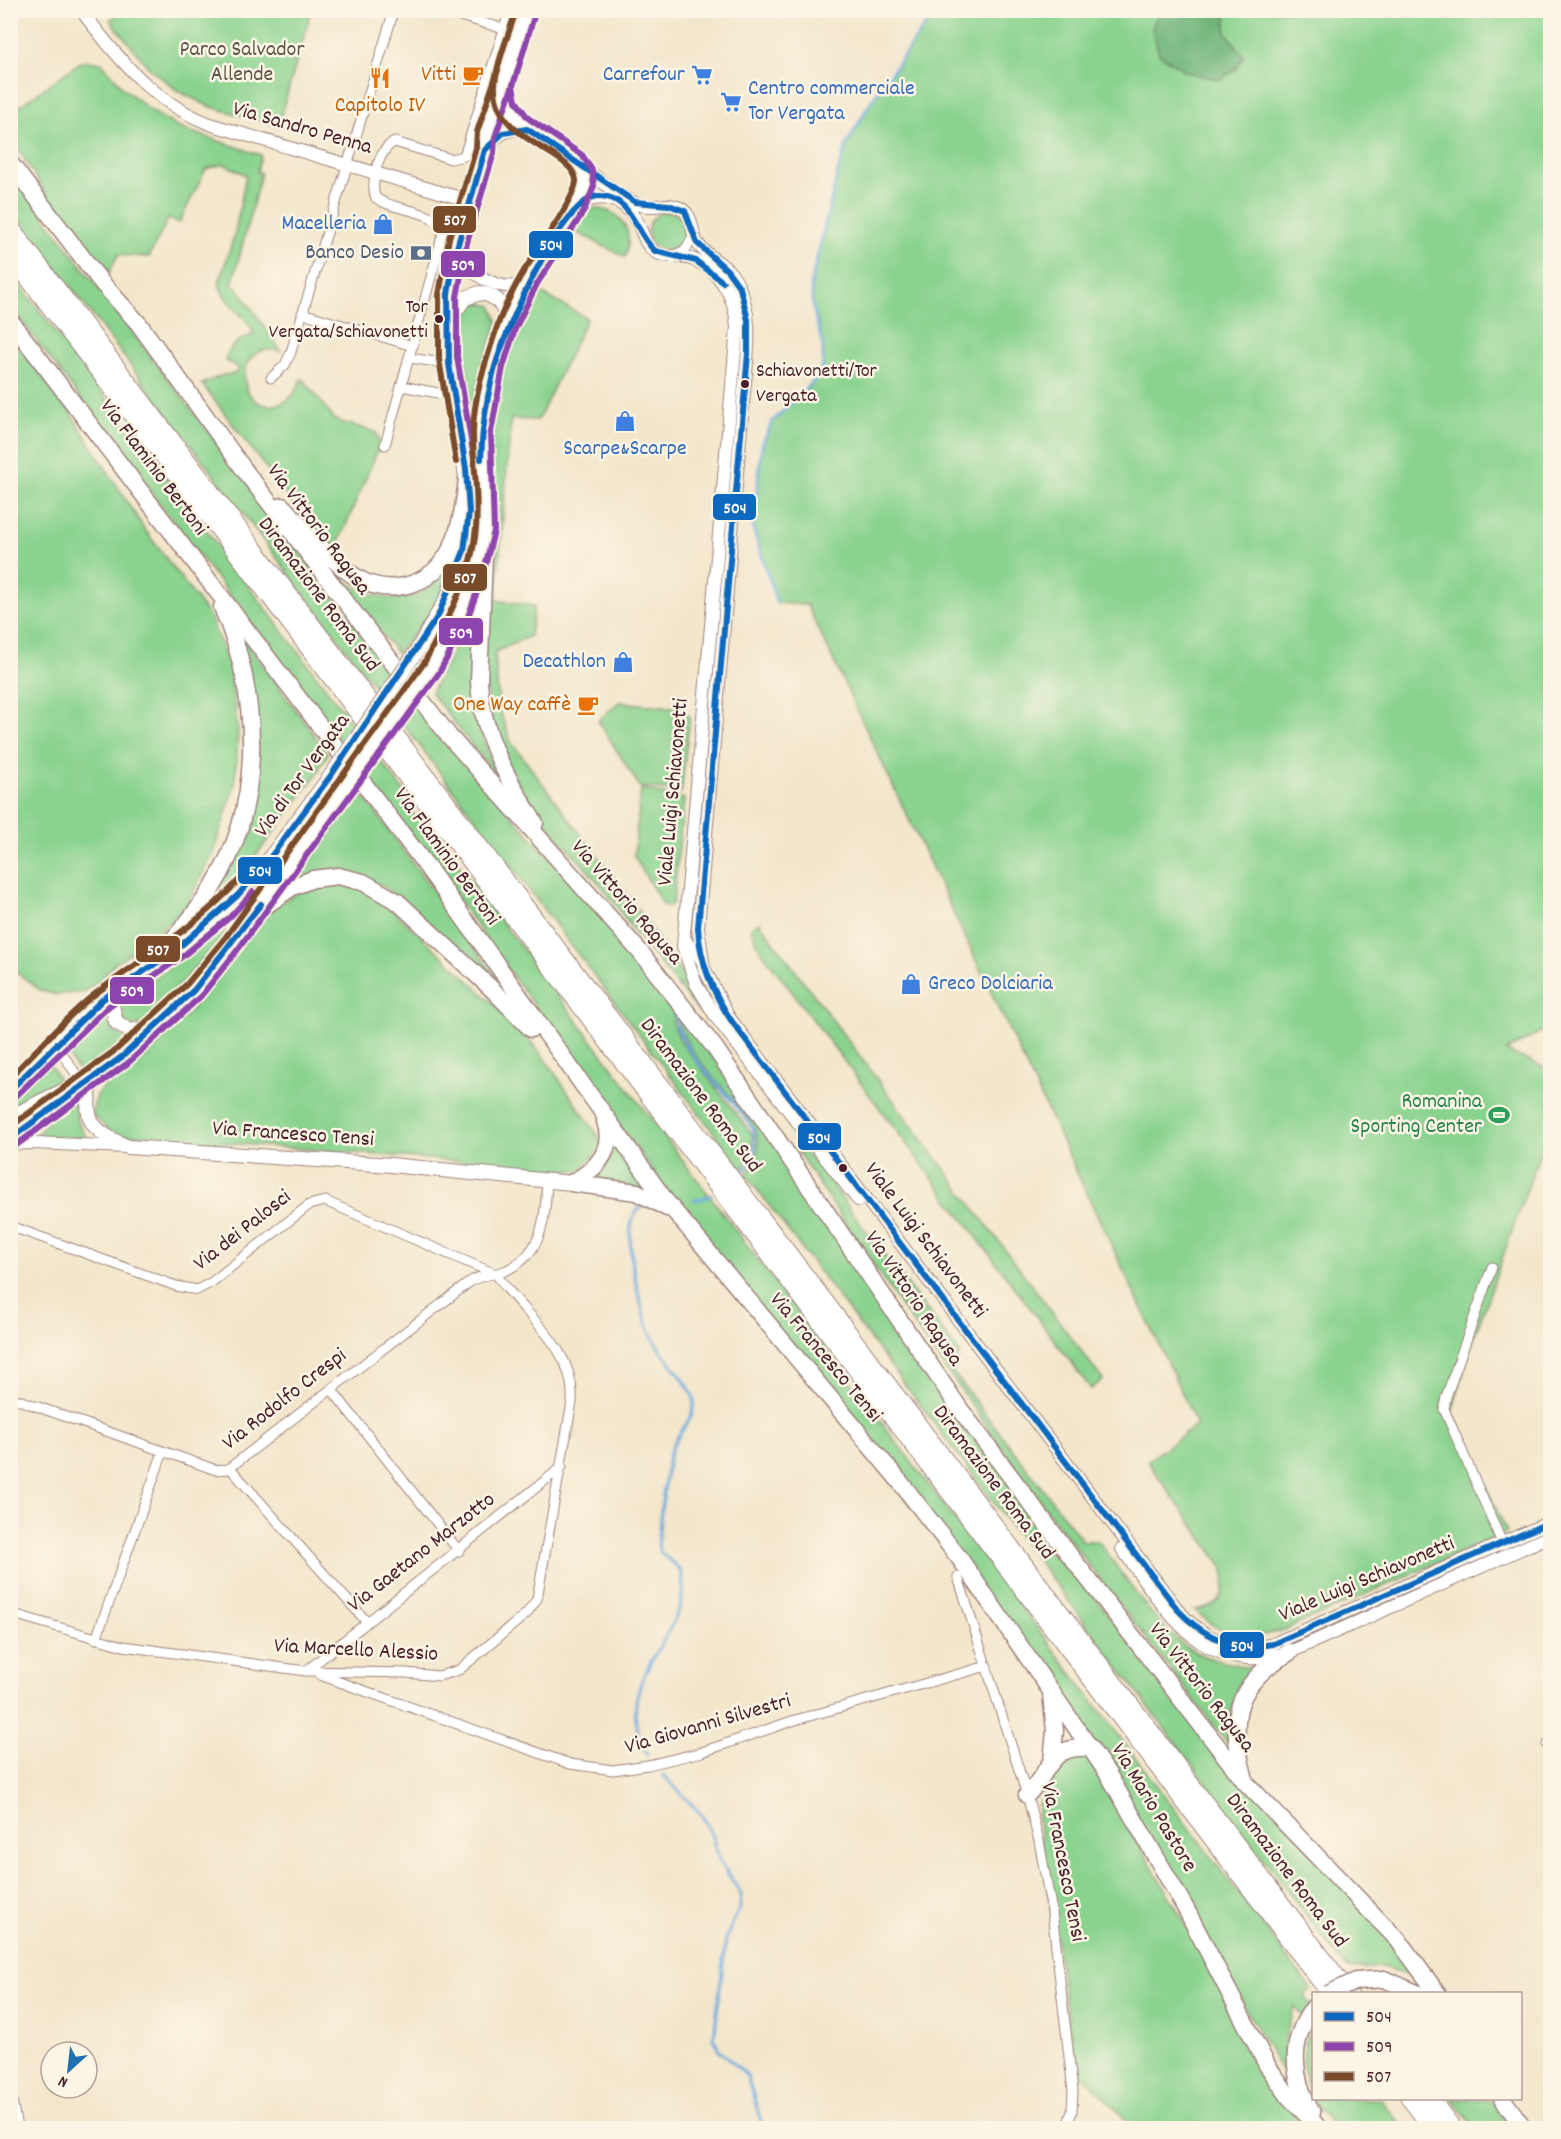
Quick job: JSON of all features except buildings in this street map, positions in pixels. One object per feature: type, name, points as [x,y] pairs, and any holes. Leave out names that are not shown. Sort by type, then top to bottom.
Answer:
[{"type":"highway","name":"Via Vittorio Ragusa","points":[[10,163],[102,283],[139,324],[248,475],[449,736],[642,953],[716,1048],[960,1409],[1246,1783],[1398,1940],[1437,1992]]},
{"type":"highway","name":"Diramazione Roma Sud","points":[[10,228],[1347,1992]]},
{"type":"highway","name":"Diramazione Roma Sud","points":[[10,253],[1328,1992]]},
{"type":"highway","name":"Via Flaminio Bertoni","points":[[10,320],[425,864],[585,1090],[685,1225]]},
{"type":"highway","points":[[248,475],[347,571],[370,584],[396,587],[425,578],[447,556],[461,525],[467,479]]},
{"type":"highway","points":[[485,530],[479,682],[483,714],[504,771],[562,864]]},
{"type":"highway","points":[[136,976],[213,886],[237,839],[248,794],[249,719],[242,668],[228,622],[200,567]]},
{"type":"highway","points":[[254,914],[292,887],[319,878],[350,878],[377,889],[398,903],[494,991],[585,1090]]},
{"type":"highway","points":[[571,1183],[595,1168],[605,1153],[608,1131],[601,1112]]},
{"type":"highway","points":[[571,1183],[644,1194],[672,1212],[685,1225]]},
{"type":"highway","name":"Via Francesco Tensi","points":[[685,1225],[931,1520]]},
{"type":"highway","name":"Via Mario Pastore","points":[[931,1520],[1092,1748],[1156,1854],[1267,2065],[1290,2098],[1321,2128]]},
{"type":"highway","points":[[1246,1783],[1236,1743],[1240,1705],[1248,1689],[1265,1667],[1290,1652]]},
{"type":"highway","points":[[1050,1688],[1055,1731],[1052,1761]]},
{"type":"highway","points":[[1027,1795],[1052,1761],[1066,1749],[1092,1748]]},
{"type":"highway","points":[[1334,1992],[1356,1981],[1384,1979],[1414,1992]]},
{"type":"highway","points":[[1312,2011],[1299,2035],[1295,2058],[1298,2083],[1310,2111],[1321,2128]]},
{"type":"highway","points":[[1411,2100],[1432,2128]]},
{"type":"highway","points":[[1431,2100],[1452,2128]]},
{"type":"highway","points":[[1503,2100],[1524,2128]]},
{"type":"main road","name":"Via di Tor Vergata","points":[[10,1090],[97,1004],[196,934],[237,896],[264,866],[332,774],[438,616],[464,551],[469,512],[467,479],[449,364],[448,290],[456,251],[485,150],[486,135],[504,85],[526,10]]},
{"type":"main road","points":[[504,85],[509,109],[527,129],[575,161]]},
{"type":"main road","name":"Via di Tor Vergata","points":[[10,1118],[87,1080],[123,1056],[194,990],[254,914],[432,668],[466,599],[485,530],[481,461],[483,422],[490,380],[507,326],[529,280],[576,206],[585,180],[575,161]]},
{"type":"main road","points":[[447,323],[465,298],[480,293],[498,301],[504,310],[507,326]]},
{"type":"main road","points":[[136,976],[112,1001],[112,1012],[118,1024],[127,1031],[137,1032],[151,1027],[163,1018]]},
{"type":"main road","points":[[87,1080],[90,1122],[104,1135],[128,1148]]},
{"type":"main road","name":"Via Francesco Tensi","points":[[128,1148],[391,1165],[571,1183]]},
{"type":"street","name":"Via Sandro Penna","points":[[81,10],[124,66],[151,90],[180,110],[216,126],[470,201]]},
{"type":"street","points":[[272,378],[287,361],[393,10]]},
{"type":"street","points":[[440,10],[504,29],[510,10]]},
{"type":"street","name":"Via Sandro Penna","points":[[413,346],[442,239],[439,224],[434,219],[378,200],[373,191],[383,151],[395,142],[457,159],[464,156],[504,29]]},
{"type":"street","points":[[485,150],[499,134],[514,129],[527,129]]},
{"type":"street","name":"Viale Luigi Schiavonetti","points":[[575,161],[635,202],[646,206],[666,204],[681,208],[691,219],[698,244],[719,260],[734,279],[744,300],[748,323],[698,928],[702,964],[713,991],[733,1023],[1178,1610],[1199,1630],[1228,1644],[1249,1647],[1268,1645],[1503,1545],[1551,1522]]},
{"type":"street","name":"Viale Luigi Schiavonetti","points":[[576,206],[596,197],[614,201],[635,218],[651,248],[661,255],[674,255],[697,261],[721,281],[733,300],[737,328],[682,932],[687,964],[716,1017],[975,1354],[1175,1622],[1202,1644],[1231,1656],[1260,1659],[1290,1652],[1551,1536]]},
{"type":"street","points":[[674,255],[685,250],[695,234]]},
{"type":"street","points":[[456,251],[467,267],[496,283],[516,287],[529,280]]},
{"type":"street","points":[[302,313],[413,346],[385,445]]},
{"type":"street","points":[[410,358],[449,364]]},
{"type":"street","points":[[402,386],[453,396]]},
{"type":"street","points":[[682,932],[702,964]]},
{"type":"street","points":[[56,1044],[87,1080]]},
{"type":"street","name":"Via di Tor Vergata","points":[[10,1139],[53,1109],[87,1080]]},
{"type":"street","name":"Via Francesco Tensi","points":[[10,1144],[34,1143],[128,1148]]},
{"type":"street","name":"Via Rodolfo Crespi","points":[[10,1397],[219,1471],[230,1468],[471,1281],[516,1265],[539,1240],[543,1227],[547,1180]]},
{"type":"street","name":"Via dei Palosci","points":[[10,1226],[181,1288],[197,1290],[212,1282],[309,1205],[325,1201],[496,1274]]},
{"type":"street","points":[[1492,1267],[1446,1397],[1444,1409],[1503,1545]]},
{"type":"street","name":"Via Marcello Alessio","points":[[10,1613],[123,1646],[306,1671],[439,1676],[459,1670],[526,1614],[537,1599],[573,1394],[569,1367],[560,1351],[496,1274]]},
{"type":"street","points":[[332,1390],[459,1551]]},
{"type":"street","points":[[96,1639],[163,1452]]},
{"type":"street","name":"Via Gaetano Marzotto","points":[[306,1671],[366,1621],[459,1551],[562,1466]]},
{"type":"street","points":[[230,1468],[366,1621]]},
{"type":"street","name":"Via Francesco Tensi","points":[[958,1577],[1027,1795],[1043,1862],[1057,1951],[1073,2091],[1072,2111],[1067,2128]]},
{"type":"street","name":"Via Giovanni Silvestri","points":[[306,1671],[584,1767],[626,1769],[702,1752],[792,1721],[987,1666]]},
{"type":"street","points":[[10,2088],[17,2128]]},
{"type":"green space","name":"Parco Salvador Allende","points":[[124,10],[311,11],[278,126],[208,106],[178,91],[149,68],[110,20]]},
{"type":"green space","points":[[936,11],[1550,11],[1550,1027],[1506,1051],[1550,1070],[1550,1125],[1471,1345],[1452,1412],[1507,1532],[1282,1631],[1268,1634],[1245,1636],[1225,1632],[1195,1610],[1211,1606],[1220,1598],[1224,1586],[1224,1569],[1147,1461],[1197,1425],[807,605],[777,603],[753,529],[762,445],[772,422],[813,382],[823,365],[823,345],[813,307],[811,283],[847,144],[870,103]]},
{"type":"green space","points":[[1159,11],[1226,11],[1226,32],[1244,56],[1235,70],[1219,80],[1187,72],[1159,54],[1152,28]]},
{"type":"green space","points":[[87,61],[102,63],[123,88],[151,111],[179,128],[261,155],[257,172],[261,173],[232,285],[237,287],[281,351],[264,351],[253,356],[246,366],[244,378],[247,390],[254,399],[265,405],[279,404],[290,398],[300,380],[303,379],[335,420],[376,432],[380,445],[334,553],[307,522],[202,384],[223,375],[237,373],[239,368],[225,360],[227,355],[240,340],[254,335],[248,323],[226,298],[219,283],[235,233],[246,175],[224,164],[206,169],[179,223],[168,219],[149,257],[118,255],[109,273],[55,208],[13,141],[11,132],[14,114],[21,105],[79,63]]},
{"type":"green space","points":[[11,173],[425,717],[630,949],[673,1003],[673,1023],[681,1042],[752,1134],[753,1151],[742,1170],[11,208]]},
{"type":"green space","points":[[596,208],[614,214],[624,225],[628,239],[625,257],[572,230],[584,210]]},
{"type":"green space","points":[[667,212],[680,218],[686,231],[680,244],[667,250],[654,244],[648,231],[654,218]]},
{"type":"green space","points":[[11,273],[413,803],[410,809],[417,819],[423,818],[1311,1989],[1305,1996],[1312,2006],[1312,2095],[1304,2068],[1306,2041],[1311,2026],[1294,2006],[1285,2041],[1283,2074],[1095,1744],[663,1185],[416,841],[11,307]]},
{"type":"green space","points":[[535,290],[587,318],[538,420],[511,419],[496,600],[534,606],[530,636],[495,652],[499,709],[511,742],[642,915],[698,998],[699,1012],[637,935],[604,889],[531,806],[494,740],[483,663],[488,570],[499,519],[486,444],[496,376],[514,323]]},
{"type":"green space","points":[[476,302],[492,306],[498,322],[480,371],[473,412],[473,430],[467,422],[464,396],[468,378],[462,318],[466,308]]},
{"type":"green space","points":[[11,337],[72,415],[145,530],[210,617],[229,664],[238,731],[235,784],[213,854],[185,908],[149,940],[114,964],[98,982],[83,992],[56,995],[40,990],[11,968]]},
{"type":"green space","points":[[455,564],[436,608],[397,653],[332,571],[343,580],[369,593],[396,598],[409,597],[422,592]]},
{"type":"green space","points":[[477,590],[471,641],[472,686],[481,730],[498,778],[431,693],[451,655]]},
{"type":"green space","points":[[240,634],[328,754],[320,770],[240,877],[204,915],[253,806]]},
{"type":"green space","points":[[619,702],[681,708],[690,717],[681,792],[640,787],[598,721]]},
{"type":"green space","points":[[641,789],[684,799],[673,903],[668,907],[663,905],[634,856]]},
{"type":"green space","points":[[361,792],[512,999],[382,885],[295,880]]},
{"type":"green space","points":[[338,884],[360,888],[382,900],[521,1029],[542,1055],[599,1137],[601,1148],[580,1171],[113,1134],[93,1116],[94,1104],[104,1087],[147,1056],[168,1035],[269,914],[283,901],[297,893]]},
{"type":"green space","points":[[759,922],[1103,1380],[1091,1389],[759,948],[751,928]]},
{"type":"green space","points":[[219,929],[227,932],[152,1016],[144,1023],[134,1027],[121,1020],[119,1006],[121,1001],[197,948]]},
{"type":"green space","points":[[677,1006],[1113,1622],[1389,1940],[1416,1977],[1382,1967],[1347,1969],[746,1175],[757,1155],[756,1132],[747,1117],[696,1056],[679,1024]]},
{"type":"green space","points":[[103,1011],[112,1029],[129,1042],[94,1067],[79,1072],[63,1048]]},
{"type":"green space","points":[[48,1062],[62,1084],[11,1111],[10,1100]]},
{"type":"green space","points":[[72,1102],[76,1104],[77,1119],[86,1138],[36,1135],[51,1118]]},
{"type":"green space","points":[[612,1144],[646,1192],[597,1178],[609,1161]]},
{"type":"green space","points":[[802,1150],[820,1168],[960,1353],[952,1371],[1083,1541],[1098,1541],[1155,1617],[1181,1643],[1210,1658],[1257,1669],[1243,1685],[1234,1703],[1229,1723],[1229,1745],[1049,1513],[908,1316],[797,1151]]},
{"type":"green space","points":[[1081,1751],[1088,1757],[1195,1940],[1261,2070],[1277,2095],[1308,2128],[1134,2128],[1075,2067],[1038,1820],[1038,1805],[1057,1765]]},
{"type":"green space","points":[[1315,2100],[1382,2100],[1403,2128],[1335,2128]]},
{"type":"green space","points":[[1452,2100],[1491,2100],[1511,2128],[1476,2128]]},
{"type":"waterway","points":[[777,603],[753,529],[762,445],[772,422],[813,382],[823,365],[823,345],[813,307],[811,283],[847,144],[870,103],[936,10]]},
{"type":"waterway","points":[[674,1012],[677,1028],[694,1058],[752,1127],[755,1151],[744,1171]]},
{"type":"waterway","points":[[694,1200],[711,1196]]},
{"type":"waterway","points":[[642,1207],[634,1215],[631,1248],[633,1270],[643,1312],[654,1340],[685,1382],[693,1396],[694,1403],[690,1417],[671,1450],[662,1500],[659,1549],[681,1572],[683,1594],[677,1615],[643,1678],[636,1701],[637,1727],[647,1755]]},
{"type":"waterway","points":[[663,1775],[702,1815],[711,1833],[720,1862],[741,1893],[740,1907],[726,1938],[714,2038],[719,2050],[747,2076],[763,2128]]},
{"type":"transit line","name":"507","points":[[10,1127],[117,1049],[187,984],[225,938],[424,663],[457,598],[474,546],[477,505],[473,445],[474,420],[485,366],[499,320],[508,300],[570,199],[576,180],[572,170],[562,161],[519,132],[506,119],[497,104],[496,76],[516,10]]},
{"type":"transit line","name":"509","points":[[15,1146],[128,1063],[201,996],[239,948],[439,673],[466,622],[482,578],[494,531],[491,432],[503,367],[515,329],[537,284],[584,211],[594,186],[592,170],[582,155],[528,118],[516,101],[513,86],[535,13]]},
{"type":"transit line","name":"507","points":[[456,462],[439,359],[439,295],[449,238],[476,148],[477,132],[498,70]]},
{"type":"transit line","name":"509","points":[[474,458],[457,357],[457,297],[467,243],[494,153],[495,137],[516,76]]},
{"type":"transit line","name":"504","points":[[10,1090],[103,999],[177,949],[237,896],[264,866],[332,774],[438,616],[464,551],[469,512],[466,469],[449,364],[448,294],[456,251],[485,150],[503,133],[527,129],[635,202],[669,205],[685,211],[697,243],[727,270],[740,288],[748,320],[748,354],[698,928],[699,941],[709,978],[719,1001],[733,1023],[1178,1610],[1209,1635],[1246,1646],[1273,1644],[1550,1522]]},
{"type":"transit line","name":"504","points":[[481,459],[483,427],[491,385],[498,357],[520,302],[552,243],[568,219],[585,202],[600,196],[619,202],[655,251],[696,261],[723,282]]},
{"type":"transit line","name":"507","points":[[10,1077],[88,1000],[189,926],[239,880]]},
{"type":"transit line","name":"509","points":[[16,1096],[109,1006],[183,956],[230,917],[253,892]]},
{"type":"transit line","name":"504","points":[[10,1139],[123,1056],[194,990],[261,904]]},
{"type":"place","name":"Vitti","points":[[473,75]]},
{"type":"place","name":"Carrefour","points":[[702,75]]},
{"type":"place","name":"Capitolo IV","points":[[380,78]]},
{"type":"place","name":"Centro commerciale Tor Vergata","points":[[731,102]]},
{"type":"place","name":"Macelleria","points":[[383,224]]},
{"type":"place","name":"Banco Desio","points":[[421,253]]},
{"type":"place","name":"Tor Vergata/Schiavonetti","points":[[439,319]]},
{"type":"place","name":"Schiavonetti/Tor Vergata","points":[[745,384]]},
{"type":"place","name":"Scarpe&Scarpe","points":[[625,421]]},
{"type":"place","name":"Decathlon","points":[[623,662]]},
{"type":"place","name":"One Way caffè","points":[[588,705]]},
{"type":"place","name":"Greco Dolciaria","points":[[911,984]]},
{"type":"place","name":"Romanina Sporting Center","points":[[1499,1115]]}]
